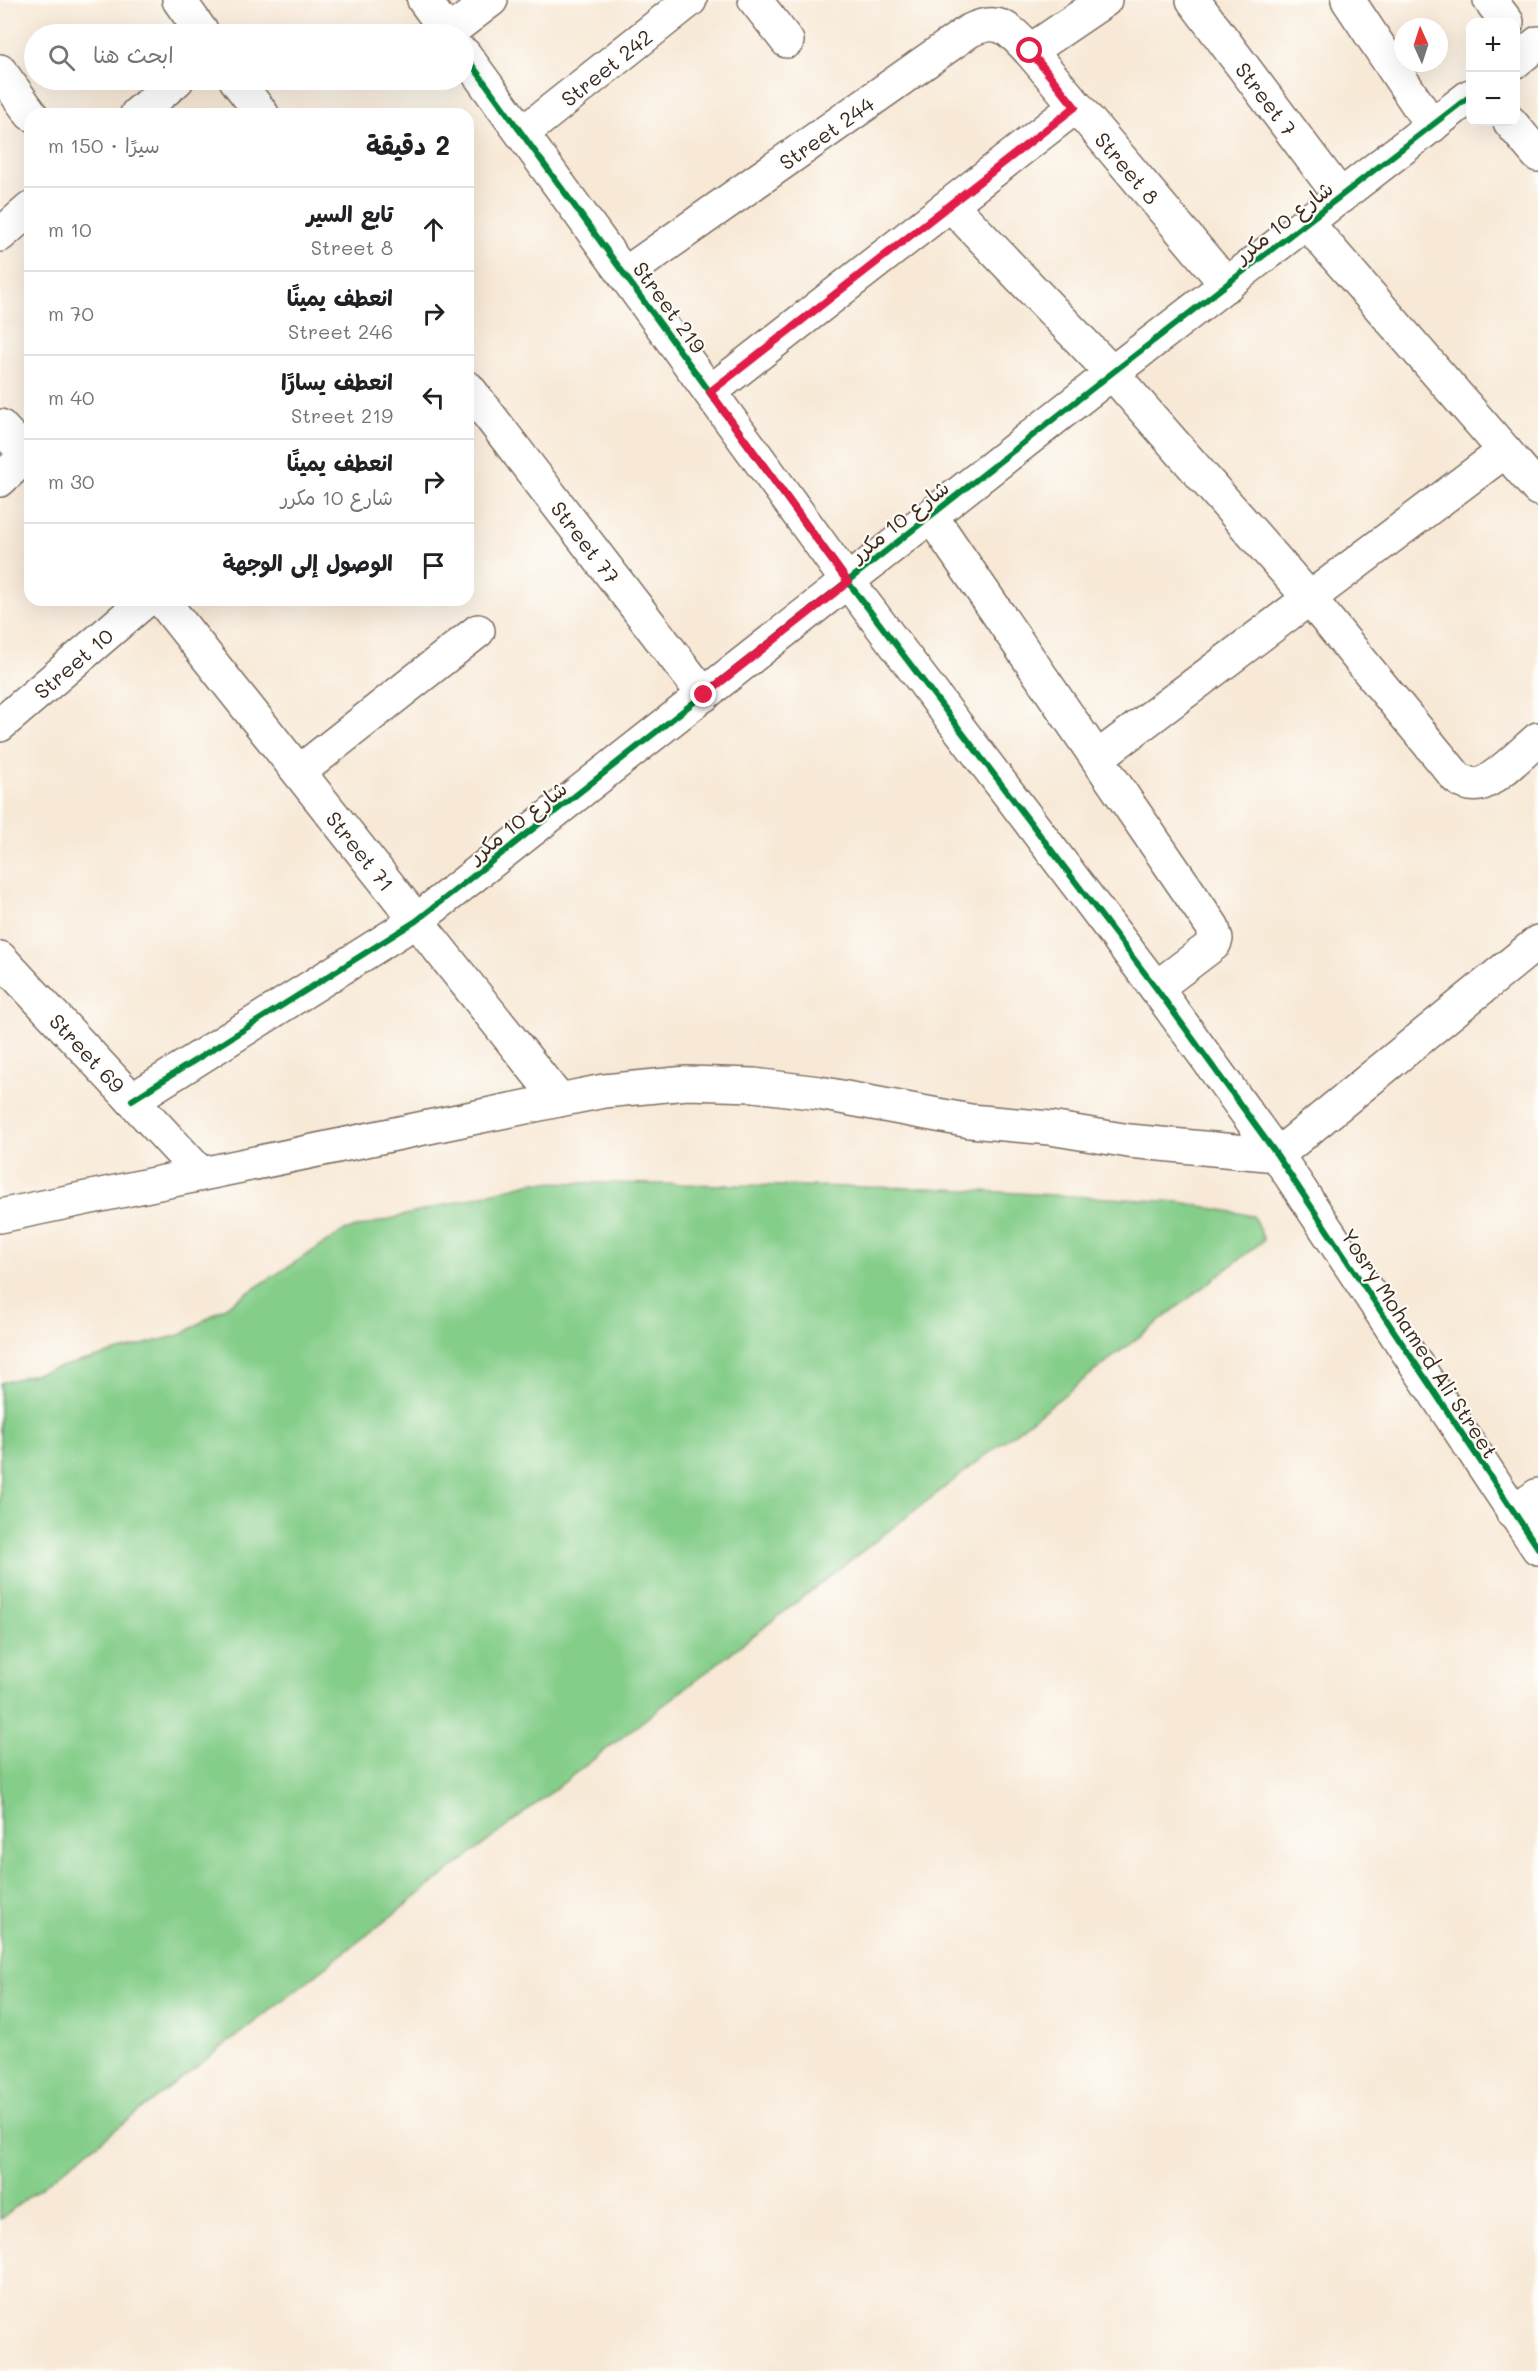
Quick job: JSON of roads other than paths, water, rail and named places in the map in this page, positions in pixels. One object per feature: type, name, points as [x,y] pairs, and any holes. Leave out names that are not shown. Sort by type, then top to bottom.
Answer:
[{"type":"street","points":[[179,0],[196,24]]},
{"type":"street","name":"Street 219","points":[[424,0],[442,24]]},
{"type":"street","points":[[469,24],[491,0]]},
{"type":"street","name":"Street 242","points":[[523,133],[690,0]]},
{"type":"street","points":[[755,0],[787,42]]},
{"type":"street","points":[[1030,51],[1105,0]]},
{"type":"street","name":"Street 7","points":[[1193,0],[1341,197]]},
{"type":"street","points":[[1348,0],[1432,126]]},
{"type":"street","points":[[1490,0],[1504,18]]},
{"type":"street","name":"Street 244","points":[[625,274],[969,31],[982,25],[996,24],[1009,29],[1030,51]]},
{"type":"street","name":"Street 8","points":[[1030,51],[1227,285]]},
{"type":"street","name":"Street 219","points":[[474,67],[848,582],[1156,988]]},
{"type":"street","points":[[0,71],[27,108]]},
{"type":"street","points":[[145,108],[166,90]]},
{"type":"street","points":[[244,90],[257,108]]},
{"type":"street","name":"شارع 10 مكرر","points":[[132,1100],[416,921],[1112,373],[1466,99]]},
{"type":"street","points":[[710,392],[1075,107]]},
{"type":"street","points":[[1513,126],[1538,156]]},
{"type":"street","points":[[951,205],[1112,373],[1310,599],[1457,778],[1467,784],[1480,784],[1491,778],[1538,740]]},
{"type":"street","points":[[0,235],[24,214]]},
{"type":"street","points":[[1307,223],[1538,489]]},
{"type":"street","name":"Street 77","points":[[474,396],[704,695]]},
{"type":"street","points":[[0,426],[24,451]]},
{"type":"street","points":[[1097,758],[1505,451]]},
{"type":"street","points":[[0,480],[24,460]]},
{"type":"street","points":[[931,516],[1215,933],[1214,944],[1156,988]]},
{"type":"street","name":"Street 10","points":[[0,725],[139,606]]},
{"type":"street","name":"Street 71","points":[[167,606],[559,1100]]},
{"type":"street","points":[[299,772],[478,631]]},
{"type":"street","points":[[0,1216],[604,1091],[687,1083],[754,1085],[819,1093],[970,1121],[1050,1128],[1129,1141],[1277,1155],[1538,942]]},
{"type":"street","name":"Street 69","points":[[0,958],[201,1174]]},
{"type":"street","name":"Yosry Mohamed Ali Street","points":[[1156,988],[1526,1504],[1538,1548]]}]
